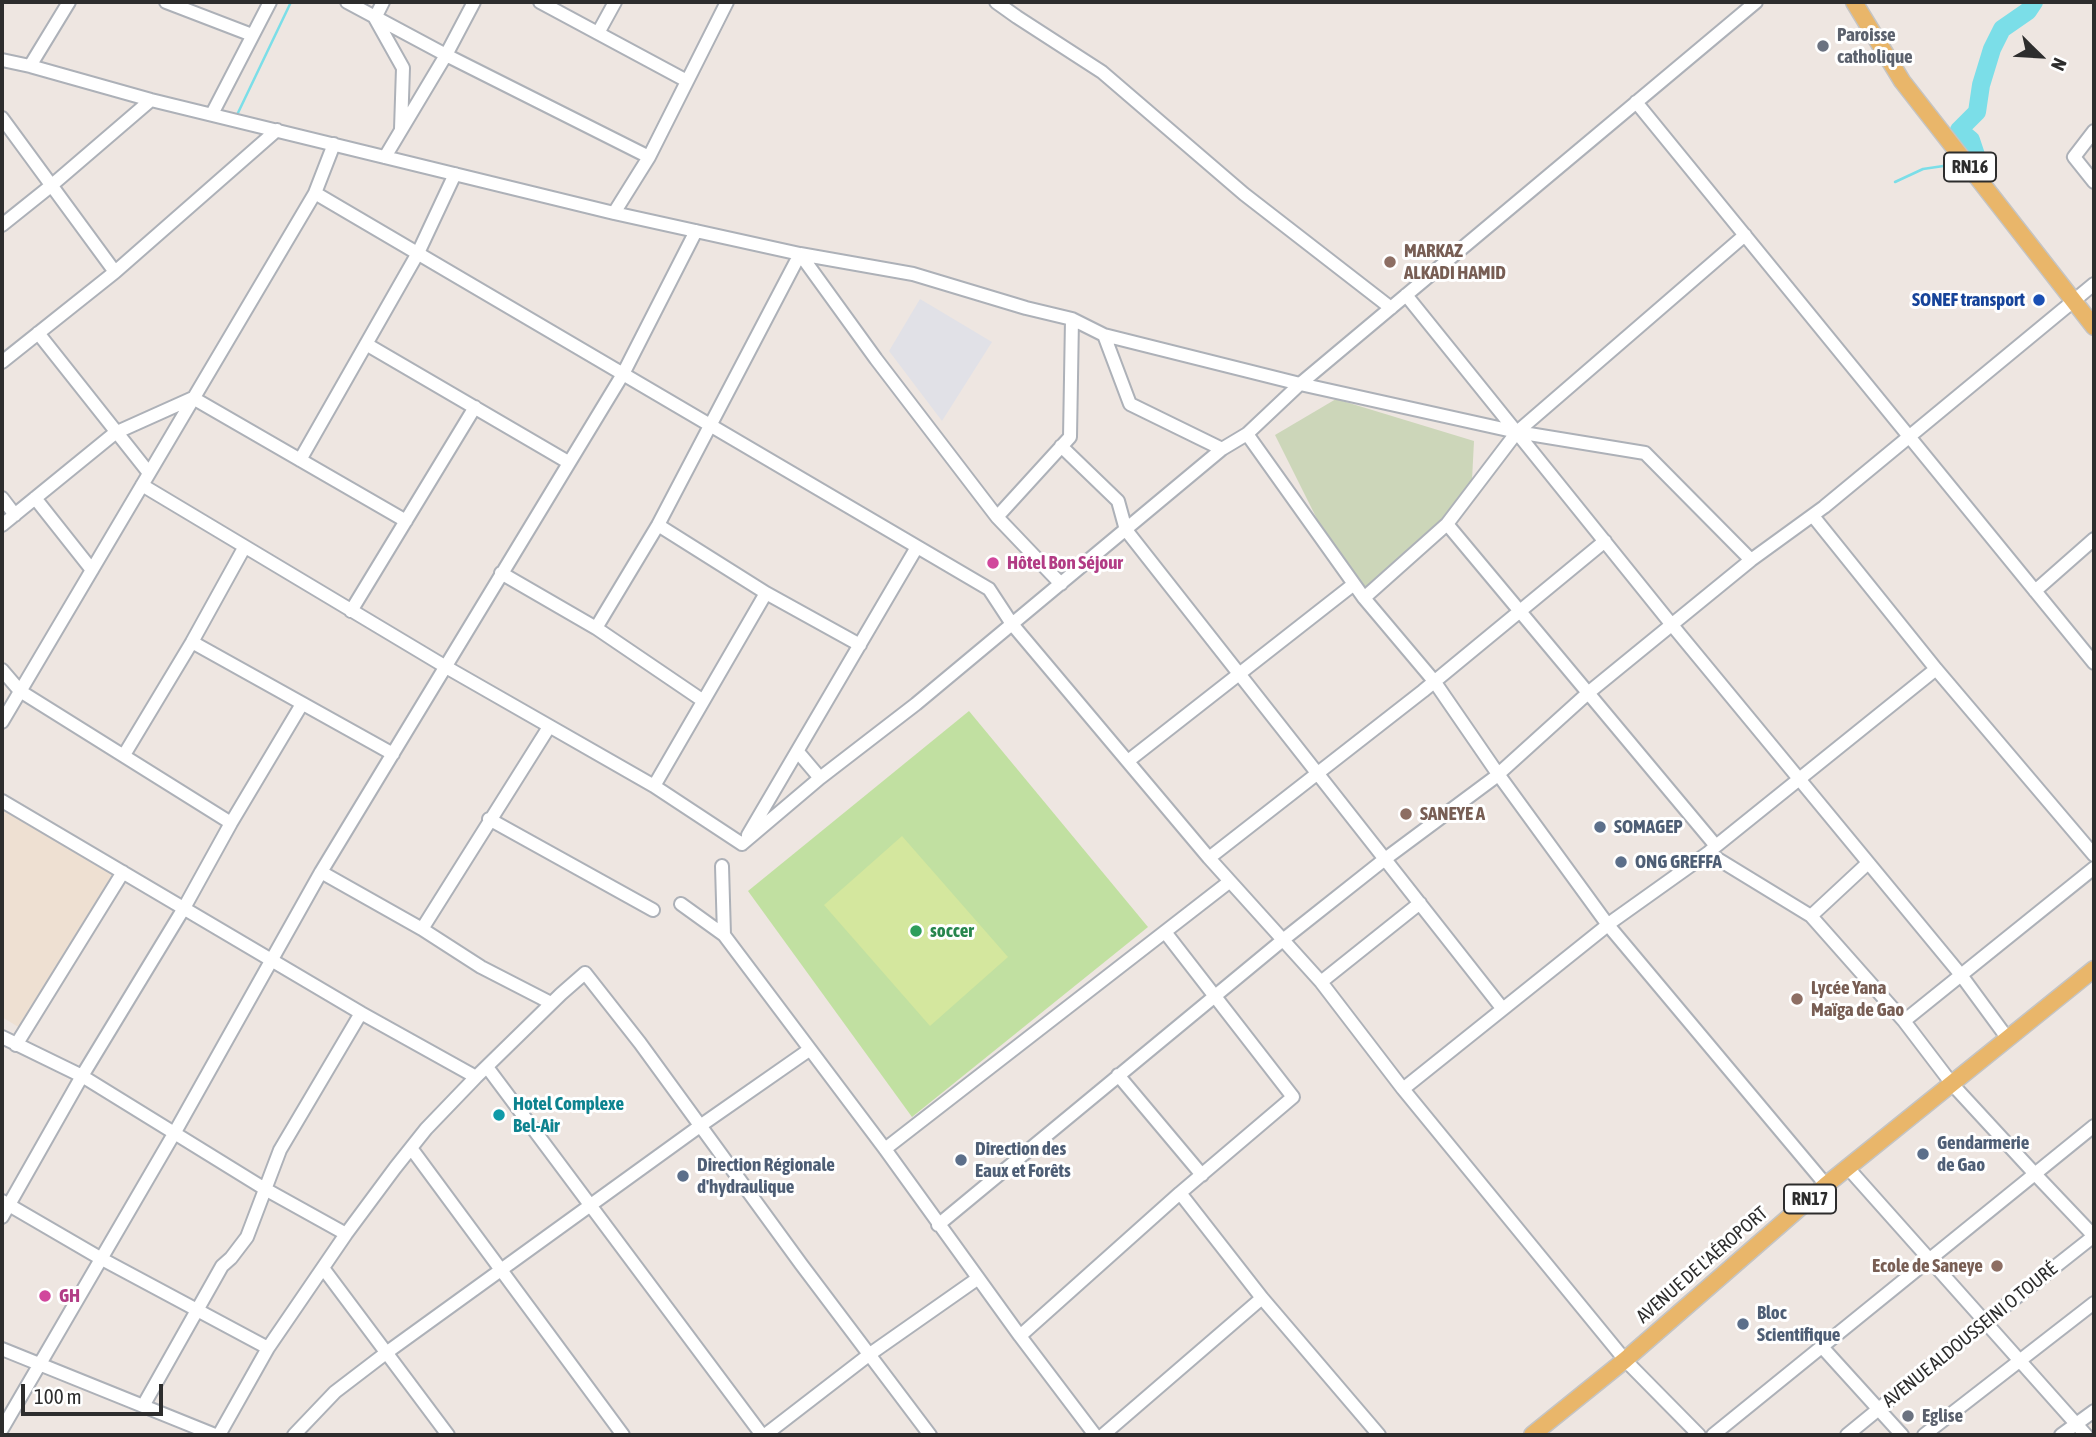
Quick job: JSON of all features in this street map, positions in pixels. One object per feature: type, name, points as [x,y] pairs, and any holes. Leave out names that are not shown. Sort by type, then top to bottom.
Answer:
[{"type":"main road","name":"RN16","points":[[1854,2],[1902,81],[2094,327]]},
{"type":"main road","name":"AVENUE DE L'AÉROPORT","points":[[1532,1435],[1625,1360],[1826,1185],[2094,969]]},
{"type":"street","points":[[30,65],[69,2]]},
{"type":"street","points":[[166,2],[252,35]]},
{"type":"street","points":[[212,114],[270,2]]},
{"type":"street","points":[[347,2],[649,157]]},
{"type":"street","points":[[375,18],[383,2]]},
{"type":"street","points":[[385,157],[446,55],[474,2]]},
{"type":"street","points":[[540,2],[687,81]]},
{"type":"street","points":[[598,33],[615,2]]},
{"type":"street","points":[[614,213],[649,157],[727,2]]},
{"type":"street","points":[[996,2],[1102,72],[1244,194],[1391,308]]},
{"type":"street","points":[[742,844],[820,778],[916,704],[1222,449],[1247,434],[1300,384],[1756,2]]},
{"type":"street","points":[[375,18],[403,68],[401,133]]},
{"type":"street","points":[[2,60],[30,65],[151,100],[614,213],[800,254],[913,274],[1072,319],[1104,335],[1300,384],[1517,432],[1645,453],[1751,560]]},
{"type":"street","points":[[2,225],[151,100]]},
{"type":"street","points":[[1636,102],[2094,663]]},
{"type":"street","points":[[2,118],[115,272]]},
{"type":"street","points":[[2,362],[115,272],[277,130]]},
{"type":"street","points":[[2094,131],[2074,157],[2094,182]]},
{"type":"street","points":[[2,722],[315,193],[334,144]]},
{"type":"street","points":[[300,460],[418,253],[455,174]]},
{"type":"street","points":[[315,193],[989,589],[1012,624],[1229,882],[1321,982],[1403,1089],[1625,1360],[1699,1435]]},
{"type":"street","points":[[2,1429],[273,961],[321,872],[623,374],[696,231]]},
{"type":"street","points":[[1364,598],[1447,524],[1517,432],[1745,235]]},
{"type":"street","points":[[596,628],[658,525],[800,254]]},
{"type":"street","points":[[800,254],[876,359],[997,517],[1061,584]]},
{"type":"street","points":[[938,1225],[1284,939],[1498,774],[1588,693],[1751,560],[1813,516],[1910,438],[1927,421],[2094,284]]},
{"type":"street","points":[[1406,295],[1672,625],[1961,975],[2008,1039]]},
{"type":"street","points":[[997,517],[1070,437],[1072,319]]},
{"type":"street","points":[[38,333],[116,433],[145,479],[244,548],[654,786],[742,844]]},
{"type":"street","points":[[1104,335],[1130,404],[1222,449]]},
{"type":"street","points":[[366,344],[568,462]]},
{"type":"street","points":[[2,525],[116,433],[193,398]]},
{"type":"street","points":[[193,398],[406,521]]},
{"type":"street","points":[[351,611],[475,407]]},
{"type":"street","points":[[1247,434],[1364,598],[1434,681],[1608,925],[1826,1185]]},
{"type":"street","points":[[1061,446],[1118,501],[1126,530],[1502,1008]]},
{"type":"street","points":[[2,498],[15,514]]},
{"type":"street","points":[[35,498],[92,570]]},
{"type":"street","points":[[1813,516],[1936,669],[2094,855]]},
{"type":"street","points":[[1447,524],[1588,693],[1712,850],[1811,916],[1903,1021],[1952,1084],[2094,1236]]},
{"type":"street","points":[[658,525],[766,593],[860,645]]},
{"type":"street","points":[[2035,591],[2094,539]]},
{"type":"street","points":[[1209,858],[1434,681],[1605,541]]},
{"type":"street","points":[[742,844],[917,547]]},
{"type":"street","points":[[124,755],[192,642],[244,548]]},
{"type":"street","points":[[501,573],[596,628],[702,700]]},
{"type":"street","points":[[1128,761],[1354,584]]},
{"type":"street","points":[[654,786],[766,593]]},
{"type":"street","points":[[192,642],[393,754]]},
{"type":"street","points":[[1403,1089],[1608,925],[1712,850],[1936,669]]},
{"type":"street","points":[[2,670],[20,691],[231,823]]},
{"type":"street","points":[[268,1348],[4,1208],[184,908],[302,704]]},
{"type":"street","points":[[422,929],[549,727]]},
{"type":"street","points":[[798,752],[820,778]]},
{"type":"street","points":[[2,801],[361,1013],[476,1077]]},
{"type":"street","points":[[489,819],[653,910]]},
{"type":"street","points":[[1811,916],[1868,863]]},
{"type":"street","points":[[722,866],[724,935]]},
{"type":"street","points":[[1903,1021],[2094,868]]},
{"type":"street","points":[[16,1045],[123,872]]},
{"type":"street","points":[[321,872],[422,929],[481,967],[551,1003]]},
{"type":"street","points":[[884,1149],[1229,882]]},
{"type":"street","points":[[1321,982],[1420,903]]},
{"type":"street","points":[[681,904],[724,935],[1095,1435]]},
{"type":"street","points":[[1020,1336],[1180,1193],[1293,1097],[1165,932]]},
{"type":"street","points":[[2,1349],[217,1435],[268,1348],[346,1234],[426,1129],[551,1003],[585,973],[640,1043],[930,1435]]},
{"type":"street","points":[[143,1406],[222,1266],[247,1237],[279,1150],[361,1013]]},
{"type":"street","points":[[2,1037],[82,1076],[265,1189],[346,1234]]},
{"type":"street","points":[[294,1435],[335,1392],[386,1353],[809,1050]]},
{"type":"street","points":[[487,1067],[763,1435],[870,1354],[978,1279]]},
{"type":"street","points":[[1118,1075],[1202,1175]]},
{"type":"street","points":[[1713,1435],[2094,1126]]},
{"type":"street","points":[[411,1148],[623,1435]]},
{"type":"street","points":[[1848,1168],[2086,1435]]},
{"type":"street","points":[[1180,1193],[1262,1298],[1380,1435]]},
{"type":"street","name":"AVENUE ALDOUSSEINI O TOURÉ","points":[[1847,1435],[2094,1236]]},
{"type":"street","points":[[323,1268],[445,1434]]},
{"type":"street","points":[[1103,1435],[1262,1298]]},
{"type":"street","points":[[1924,1435],[2094,1303]]},
{"type":"street","points":[[1823,1348],[1902,1435]]},
{"type":"street","points":[[2061,1435],[2094,1411]]},
{"type":"shaded area","points":[[920,299],[992,342],[942,421],[889,351]]},
{"type":"shaded area","points":[[2,808],[114,874],[20,1028],[2,1017]]},
{"type":"green space","points":[[1336,399],[1474,441],[1472,480],[1444,518],[1365,588],[1323,531],[1275,435]]},
{"type":"green space","points":[[969,711],[1148,927],[912,1117],[748,891]]},
{"type":"green space","name":"soccer","points":[[902,836],[1008,957],[930,1026],[824,905]]},
{"type":"waterway","points":[[236,117],[291,2]]},
{"type":"waterway","points":[[1976,155],[1971,140],[1959,130],[1977,112],[1981,85],[1992,49],[2002,29],[2028,11],[2034,2]]},
{"type":"waterway","points":[[1895,182],[1923,169],[1957,164]]},
{"type":"place","name":"Paroisse catholique","points":[[1823,46]]},
{"type":"place","name":"MARKAZ ALKADI HAMID","points":[[1390,262]]},
{"type":"place","name":"SONEF transport","points":[[2039,300]]},
{"type":"place","name":"Hôtel Bon Séjour","points":[[993,563]]},
{"type":"place","name":"SANEYE A","points":[[1406,814]]},
{"type":"place","name":"SOMAGEP","points":[[1600,827]]},
{"type":"place","name":"ONG GREFFA","points":[[1621,862]]},
{"type":"place","name":"soccer","points":[[916,931]]},
{"type":"place","name":"Lycée Yana Maïga de Gao","points":[[1797,999]]},
{"type":"place","name":"Hotel Complexe Bel-Air","points":[[499,1115]]},
{"type":"place","name":"Gendarmerie de Gao","points":[[1923,1154]]},
{"type":"place","name":"Direction des Eaux et Forêts","points":[[961,1160]]},
{"type":"place","name":"Direction Régionale d'hydraulique","points":[[683,1176]]},
{"type":"place","name":"Ecole de Saneye","points":[[1997,1266]]},
{"type":"place","name":"GH","points":[[45,1296]]},
{"type":"place","name":"Bloc Scientifique","points":[[1743,1324]]},
{"type":"place","name":"Eglise","points":[[1908,1416]]}]
